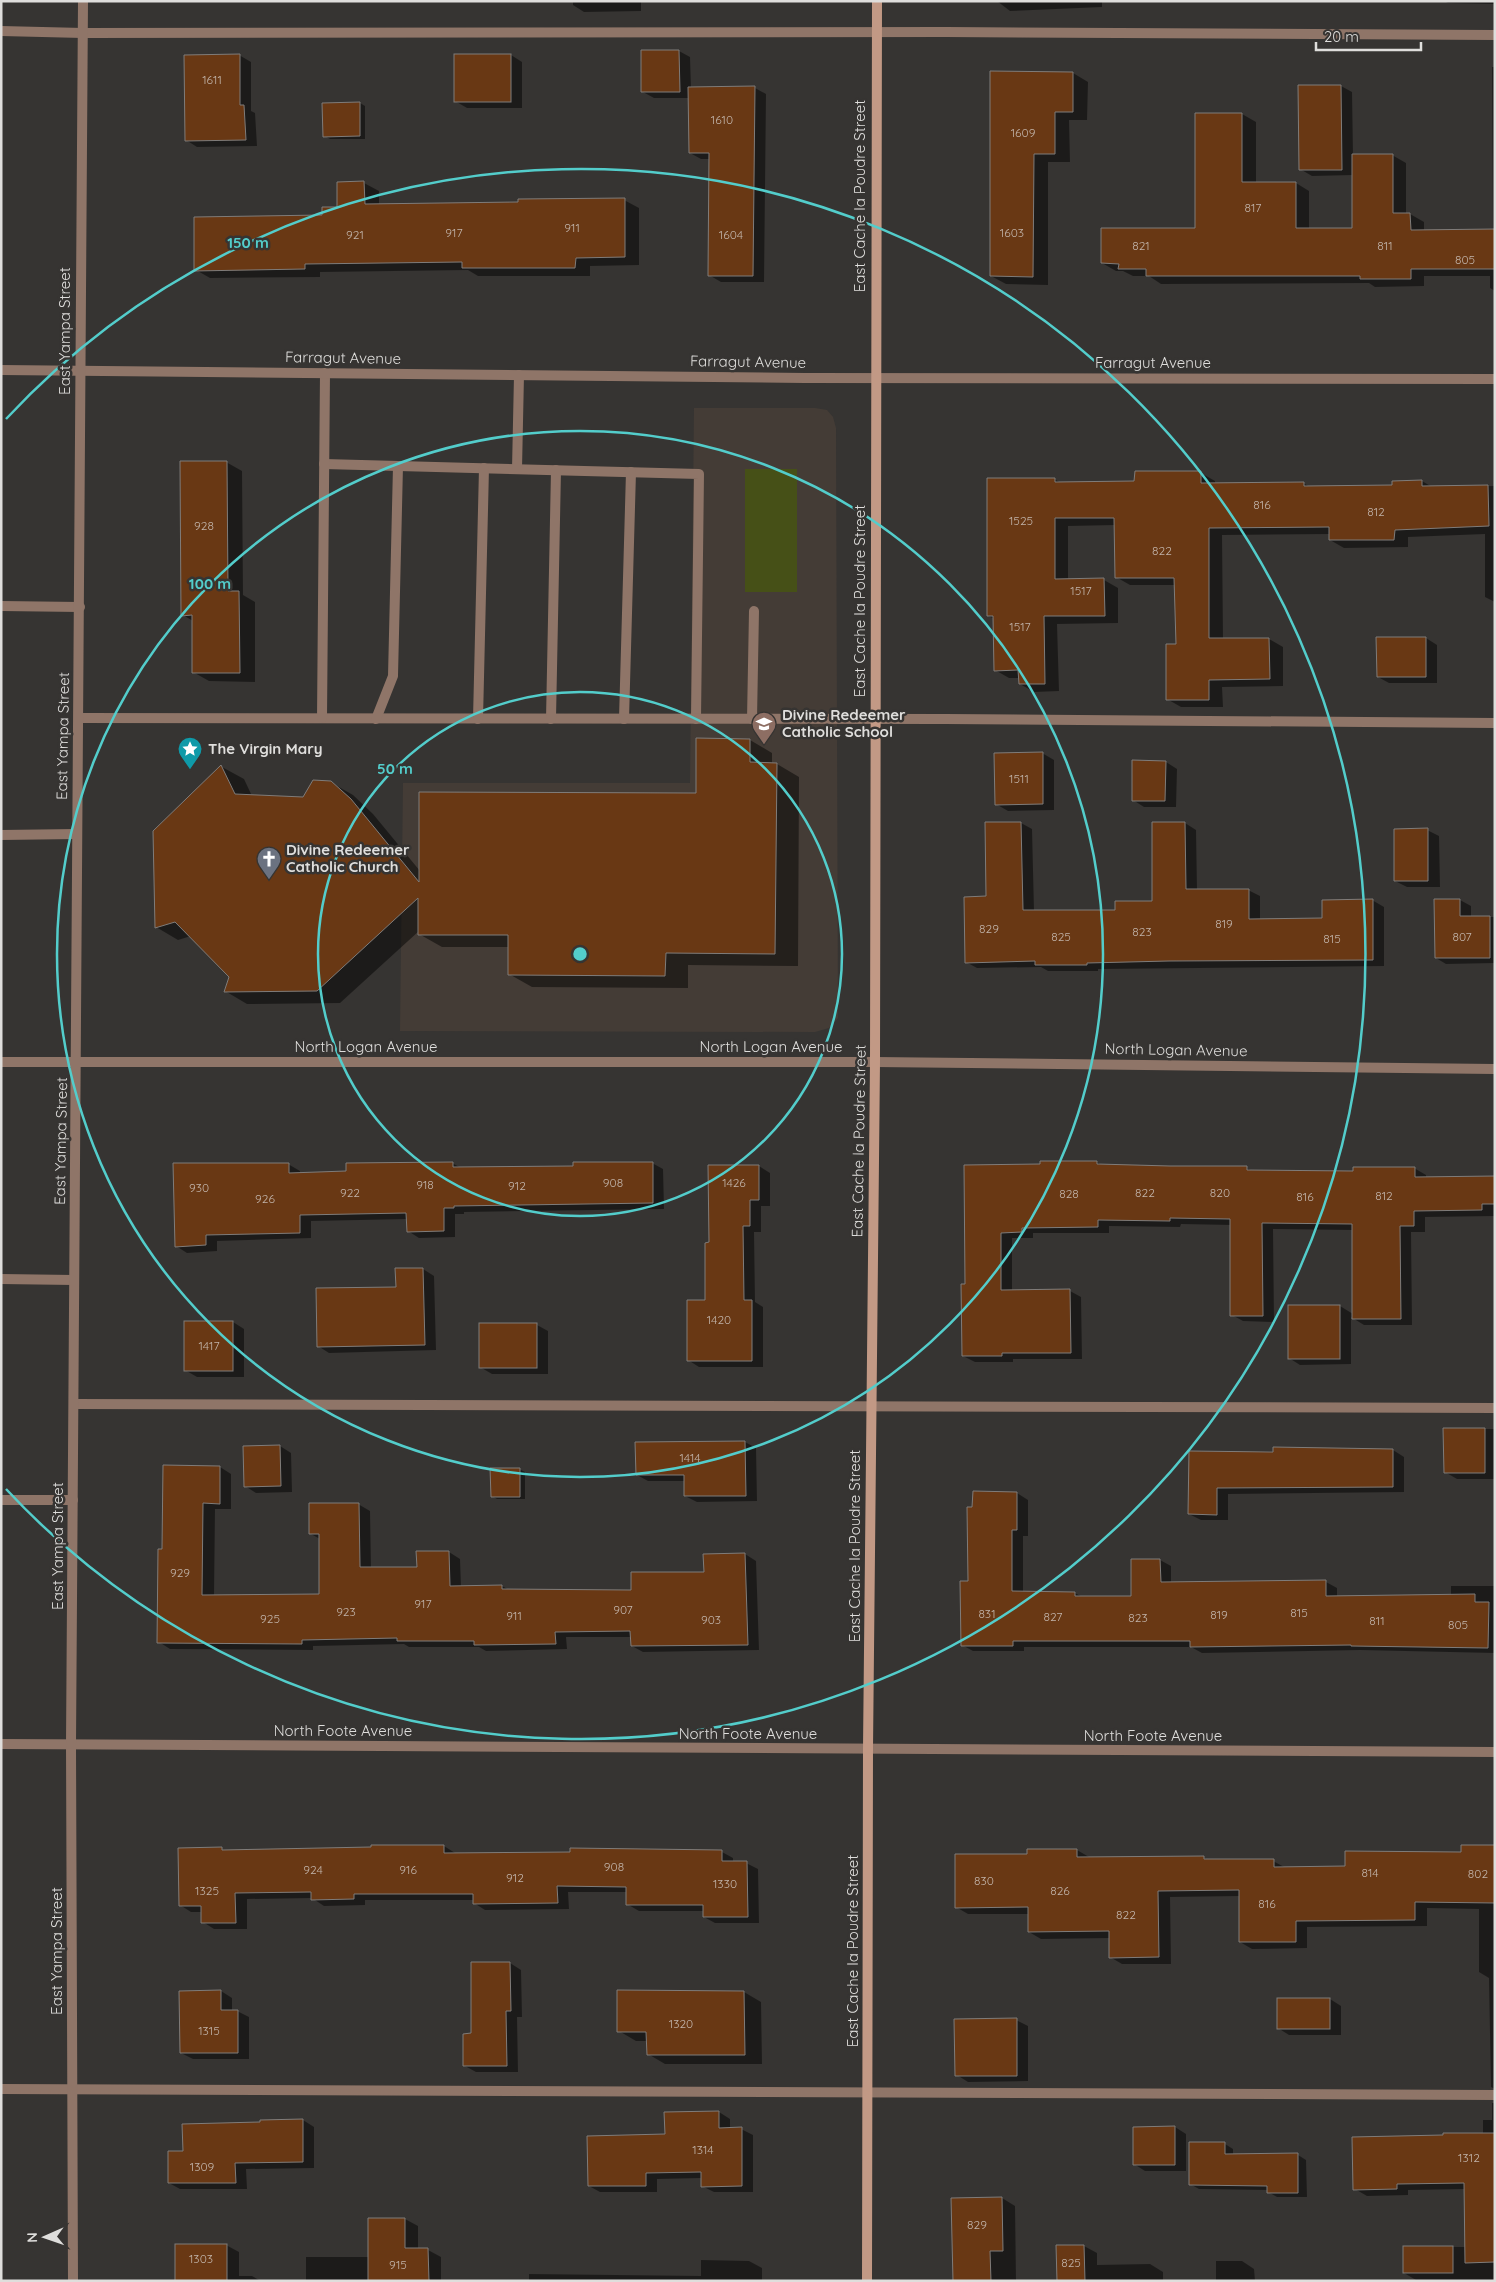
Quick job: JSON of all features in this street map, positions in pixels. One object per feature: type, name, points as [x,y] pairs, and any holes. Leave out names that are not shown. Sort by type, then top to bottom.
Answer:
[{"type":"street","name":"East Yampa Street","points":[[73,2281],[73,1500],[83,1]]},
{"type":"street","name":"East Cache la Poudre Street","points":[[868,2281],[868,1750],[874,1062],[874,378],[877,1]]},
{"type":"street","points":[[1,31],[83,33],[876,32],[1495,35]]},
{"type":"street","name":"Farragut Avenue","points":[[1,370],[874,378],[1495,379]]},
{"type":"street","points":[[322,718],[325,373]]},
{"type":"street","points":[[517,469],[519,375]]},
{"type":"street","points":[[324,464],[700,474],[696,719]]},
{"type":"street","points":[[376,719],[393,676],[398,466]]},
{"type":"street","points":[[478,719],[484,468]]},
{"type":"street","points":[[551,719],[556,470]]},
{"type":"street","points":[[624,719],[631,472]]},
{"type":"street","points":[[1,606],[80,607]]},
{"type":"street","points":[[752,719],[754,611]]},
{"type":"street","points":[[79,718],[1495,723]]},
{"type":"street","points":[[1,835],[77,834]]},
{"type":"street","name":"North Logan Avenue","points":[[1,1062],[874,1062],[1495,1068]]},
{"type":"street","points":[[1,1280],[74,1280]]},
{"type":"street","points":[[74,1404],[1495,1408]]},
{"type":"street","points":[[1,1500],[73,1500]]},
{"type":"street","name":"North Foote Avenue","points":[[1,1744],[1495,1752]]},
{"type":"street","points":[[1,2090],[1495,2095]]},
{"type":"shaded area","name":"Divine Redeemer Catholic School","points":[[694,408],[815,408],[827,410],[833,417],[836,428],[838,1018],[829,1028],[815,1032],[400,1031],[403,783],[690,783]]},
{"type":"green space","points":[[745,469],[797,469],[797,592],[745,592]]},
{"type":"building","points":[[641,50],[679,50],[680,92],[641,92]]},
{"type":"building","points":[[240,54],[240,105],[244,105],[246,140],[185,141],[184,55]]},
{"type":"building","points":[[454,54],[511,54],[511,102],[454,102]]},
{"type":"building","points":[[990,71],[1073,72],[1073,112],[1055,112],[1055,154],[1034,154],[1033,277],[990,276]]},
{"type":"building","points":[[1298,85],[1341,85],[1342,170],[1299,170]]},
{"type":"building","points":[[755,86],[753,276],[708,276],[709,153],[689,153],[688,87]]},
{"type":"building","points":[[360,102],[360,136],[323,137],[322,103]]},
{"type":"building","points":[[1195,113],[1242,113],[1242,182],[1296,182],[1296,228],[1352,228],[1352,154],[1393,154],[1393,213],[1410,213],[1411,230],[1495,229],[1495,269],[1411,269],[1411,279],[1360,279],[1360,276],[1146,276],[1146,269],[1118,269],[1119,264],[1101,263],[1101,228],[1195,228]]},
{"type":"building","points":[[364,181],[365,204],[518,202],[518,199],[625,198],[625,257],[576,258],[575,268],[462,268],[462,262],[305,264],[305,269],[194,271],[194,217],[322,215],[322,207],[337,207],[337,182]]},
{"type":"building","points":[[180,461],[227,461],[228,591],[239,591],[240,673],[192,673],[192,615],[181,616]]},
{"type":"building","points":[[1135,471],[1201,471],[1201,483],[1304,482],[1304,486],[1392,485],[1392,481],[1422,480],[1422,486],[1488,485],[1489,526],[1395,530],[1394,540],[1329,540],[1329,527],[1209,528],[1209,638],[1269,638],[1270,679],[1209,680],[1209,700],[1166,700],[1166,644],[1176,644],[1174,578],[1115,578],[1114,518],[1055,518],[1055,579],[1104,578],[1105,616],[1044,616],[1045,684],[1019,684],[1018,670],[994,671],[993,616],[987,616],[987,478],[1055,478],[1055,482],[1134,481]]},
{"type":"building","points":[[1376,637],[1426,637],[1426,677],[1377,677]]},
{"type":"building","points":[[696,738],[750,739],[750,762],[777,763],[775,954],[666,953],[665,976],[508,975],[508,935],[418,935],[418,898],[317,991],[224,992],[229,977],[175,922],[155,928],[153,831],[221,765],[235,794],[303,797],[313,780],[331,781],[351,799],[419,882],[419,792],[696,793]]},
{"type":"building","points":[[1043,752],[1043,804],[995,805],[994,753]]},
{"type":"building","points":[[1132,760],[1166,761],[1165,801],[1132,801]]},
{"type":"building","points":[[985,822],[1021,822],[1023,910],[1115,910],[1115,901],[1152,901],[1152,822],[1185,822],[1186,889],[1249,889],[1249,919],[1322,918],[1322,900],[1373,899],[1373,960],[1169,961],[1087,963],[1087,965],[1035,965],[1035,961],[965,963],[964,897],[986,896]]},
{"type":"building","points":[[1428,828],[1428,881],[1394,881],[1394,829]]},
{"type":"building","points":[[1434,899],[1460,899],[1460,916],[1490,916],[1490,958],[1435,958]]},
{"type":"building","points":[[1040,1161],[1097,1161],[1097,1164],[1170,1166],[1247,1166],[1247,1170],[1353,1171],[1353,1167],[1415,1167],[1415,1177],[1495,1176],[1495,1204],[1482,1204],[1482,1210],[1414,1211],[1414,1226],[1400,1226],[1401,1319],[1352,1319],[1352,1224],[1262,1223],[1263,1316],[1230,1316],[1230,1219],[1170,1218],[1170,1221],[1098,1220],[1098,1227],[1022,1228],[1022,1232],[1001,1233],[1001,1290],[1070,1289],[1071,1353],[1002,1353],[1002,1356],[962,1356],[961,1284],[965,1284],[964,1165],[1040,1164]]},
{"type":"building","points":[[453,1162],[453,1167],[573,1166],[573,1162],[653,1162],[653,1203],[454,1206],[454,1208],[444,1208],[444,1231],[407,1232],[406,1213],[300,1215],[300,1233],[206,1235],[206,1245],[175,1247],[173,1163],[289,1163],[289,1173],[346,1171],[346,1163]]},
{"type":"building","points":[[708,1165],[759,1165],[759,1200],[750,1200],[750,1226],[743,1226],[744,1300],[752,1300],[752,1361],[687,1361],[687,1300],[705,1300],[705,1243],[709,1242]]},
{"type":"building","points":[[395,1268],[423,1268],[425,1345],[317,1347],[316,1288],[396,1287]]},
{"type":"building","points":[[1288,1305],[1340,1305],[1340,1359],[1288,1359]]},
{"type":"building","points":[[184,1321],[233,1321],[233,1371],[184,1371]]},
{"type":"building","points":[[479,1323],[537,1323],[537,1368],[479,1368]]},
{"type":"building","points":[[1443,1428],[1485,1428],[1485,1473],[1444,1473]]},
{"type":"building","points":[[745,1441],[746,1496],[684,1496],[684,1475],[636,1475],[635,1442]]},
{"type":"building","points":[[280,1445],[281,1486],[244,1487],[243,1446]]},
{"type":"building","points":[[1273,1447],[1393,1449],[1393,1487],[1217,1488],[1217,1515],[1188,1514],[1189,1451],[1273,1452]]},
{"type":"building","points":[[163,1465],[220,1466],[220,1504],[203,1503],[202,1595],[319,1594],[319,1534],[309,1534],[309,1503],[359,1503],[360,1567],[417,1567],[416,1551],[449,1551],[450,1586],[502,1585],[502,1589],[631,1590],[631,1572],[704,1572],[703,1554],[745,1553],[748,1645],[631,1646],[630,1631],[555,1632],[556,1644],[474,1645],[474,1641],[397,1641],[397,1638],[302,1640],[302,1644],[157,1643],[158,1549],[162,1549]]},
{"type":"building","points":[[490,1468],[520,1468],[520,1497],[491,1497]]},
{"type":"building","points":[[973,1491],[1017,1492],[1017,1530],[1012,1530],[1012,1591],[1075,1592],[1075,1596],[1131,1596],[1131,1559],[1160,1559],[1161,1582],[1326,1580],[1326,1596],[1475,1594],[1475,1602],[1489,1602],[1488,1648],[1351,1645],[1190,1647],[1190,1641],[1013,1641],[1013,1646],[961,1646],[960,1581],[968,1581],[967,1507],[972,1507]]},
{"type":"building","points":[[371,1845],[444,1845],[444,1853],[570,1852],[570,1848],[722,1850],[722,1861],[747,1861],[748,1917],[703,1917],[703,1905],[626,1905],[626,1887],[557,1886],[558,1903],[473,1904],[473,1894],[354,1894],[354,1899],[311,1900],[311,1892],[235,1893],[236,1923],[201,1923],[201,1906],[179,1906],[178,1848],[222,1847],[222,1850],[371,1847]]},
{"type":"building","points":[[1461,1845],[1495,1845],[1495,1903],[1415,1902],[1415,1920],[1296,1921],[1296,1942],[1239,1942],[1239,1890],[1158,1891],[1159,1957],[1109,1958],[1109,1931],[1028,1932],[1028,1907],[955,1908],[955,1854],[1027,1854],[1027,1849],[1077,1849],[1077,1857],[1204,1856],[1204,1859],[1274,1859],[1274,1867],[1345,1866],[1345,1851],[1461,1852]]},
{"type":"building","points":[[471,1962],[510,1962],[511,2011],[506,2011],[507,2066],[463,2066],[463,2034],[471,2033]]},
{"type":"building","points":[[221,1990],[221,2010],[238,2010],[238,2053],[180,2053],[179,1991]]},
{"type":"building","points":[[617,1990],[744,1991],[745,2055],[647,2055],[646,2032],[617,2032]]},
{"type":"building","points":[[1277,1998],[1330,1998],[1330,2029],[1277,2029]]},
{"type":"building","points":[[1017,2018],[1017,2076],[955,2076],[954,2019]]},
{"type":"building","points":[[719,2111],[719,2128],[742,2127],[742,2186],[701,2187],[701,2172],[646,2173],[646,2186],[588,2186],[587,2136],[665,2134],[664,2112]]},
{"type":"building","points":[[303,2119],[303,2162],[235,2163],[236,2183],[168,2183],[168,2151],[183,2151],[182,2124]]},
{"type":"building","points":[[1175,2126],[1175,2165],[1133,2165],[1133,2127]]},
{"type":"building","points":[[1443,2133],[1495,2133],[1495,2262],[1465,2263],[1464,2183],[1397,2184],[1397,2189],[1353,2190],[1352,2137],[1443,2135]]},
{"type":"building","points":[[1189,2142],[1225,2142],[1225,2154],[1298,2153],[1298,2193],[1267,2193],[1267,2186],[1189,2185]]},
{"type":"building","points":[[1002,2197],[1003,2251],[990,2251],[991,2281],[953,2281],[951,2198]]},
{"type":"building","points":[[368,2218],[405,2218],[405,2248],[428,2248],[429,2281],[368,2281]]},
{"type":"building","points":[[175,2244],[227,2244],[227,2281],[175,2281]]},
{"type":"building","points":[[1056,2245],[1084,2245],[1085,2281],[1057,2281]]},
{"type":"building","points":[[1403,2246],[1453,2246],[1453,2273],[1403,2273]]},
{"type":"place","name":"Divine Redeemer Catholic School","points":[[764,745]]},
{"type":"place","name":"The Virgin Mary","points":[[190,770]]},
{"type":"place","name":"Divine Redeemer Catholic Church","points":[[269,880]]}]
